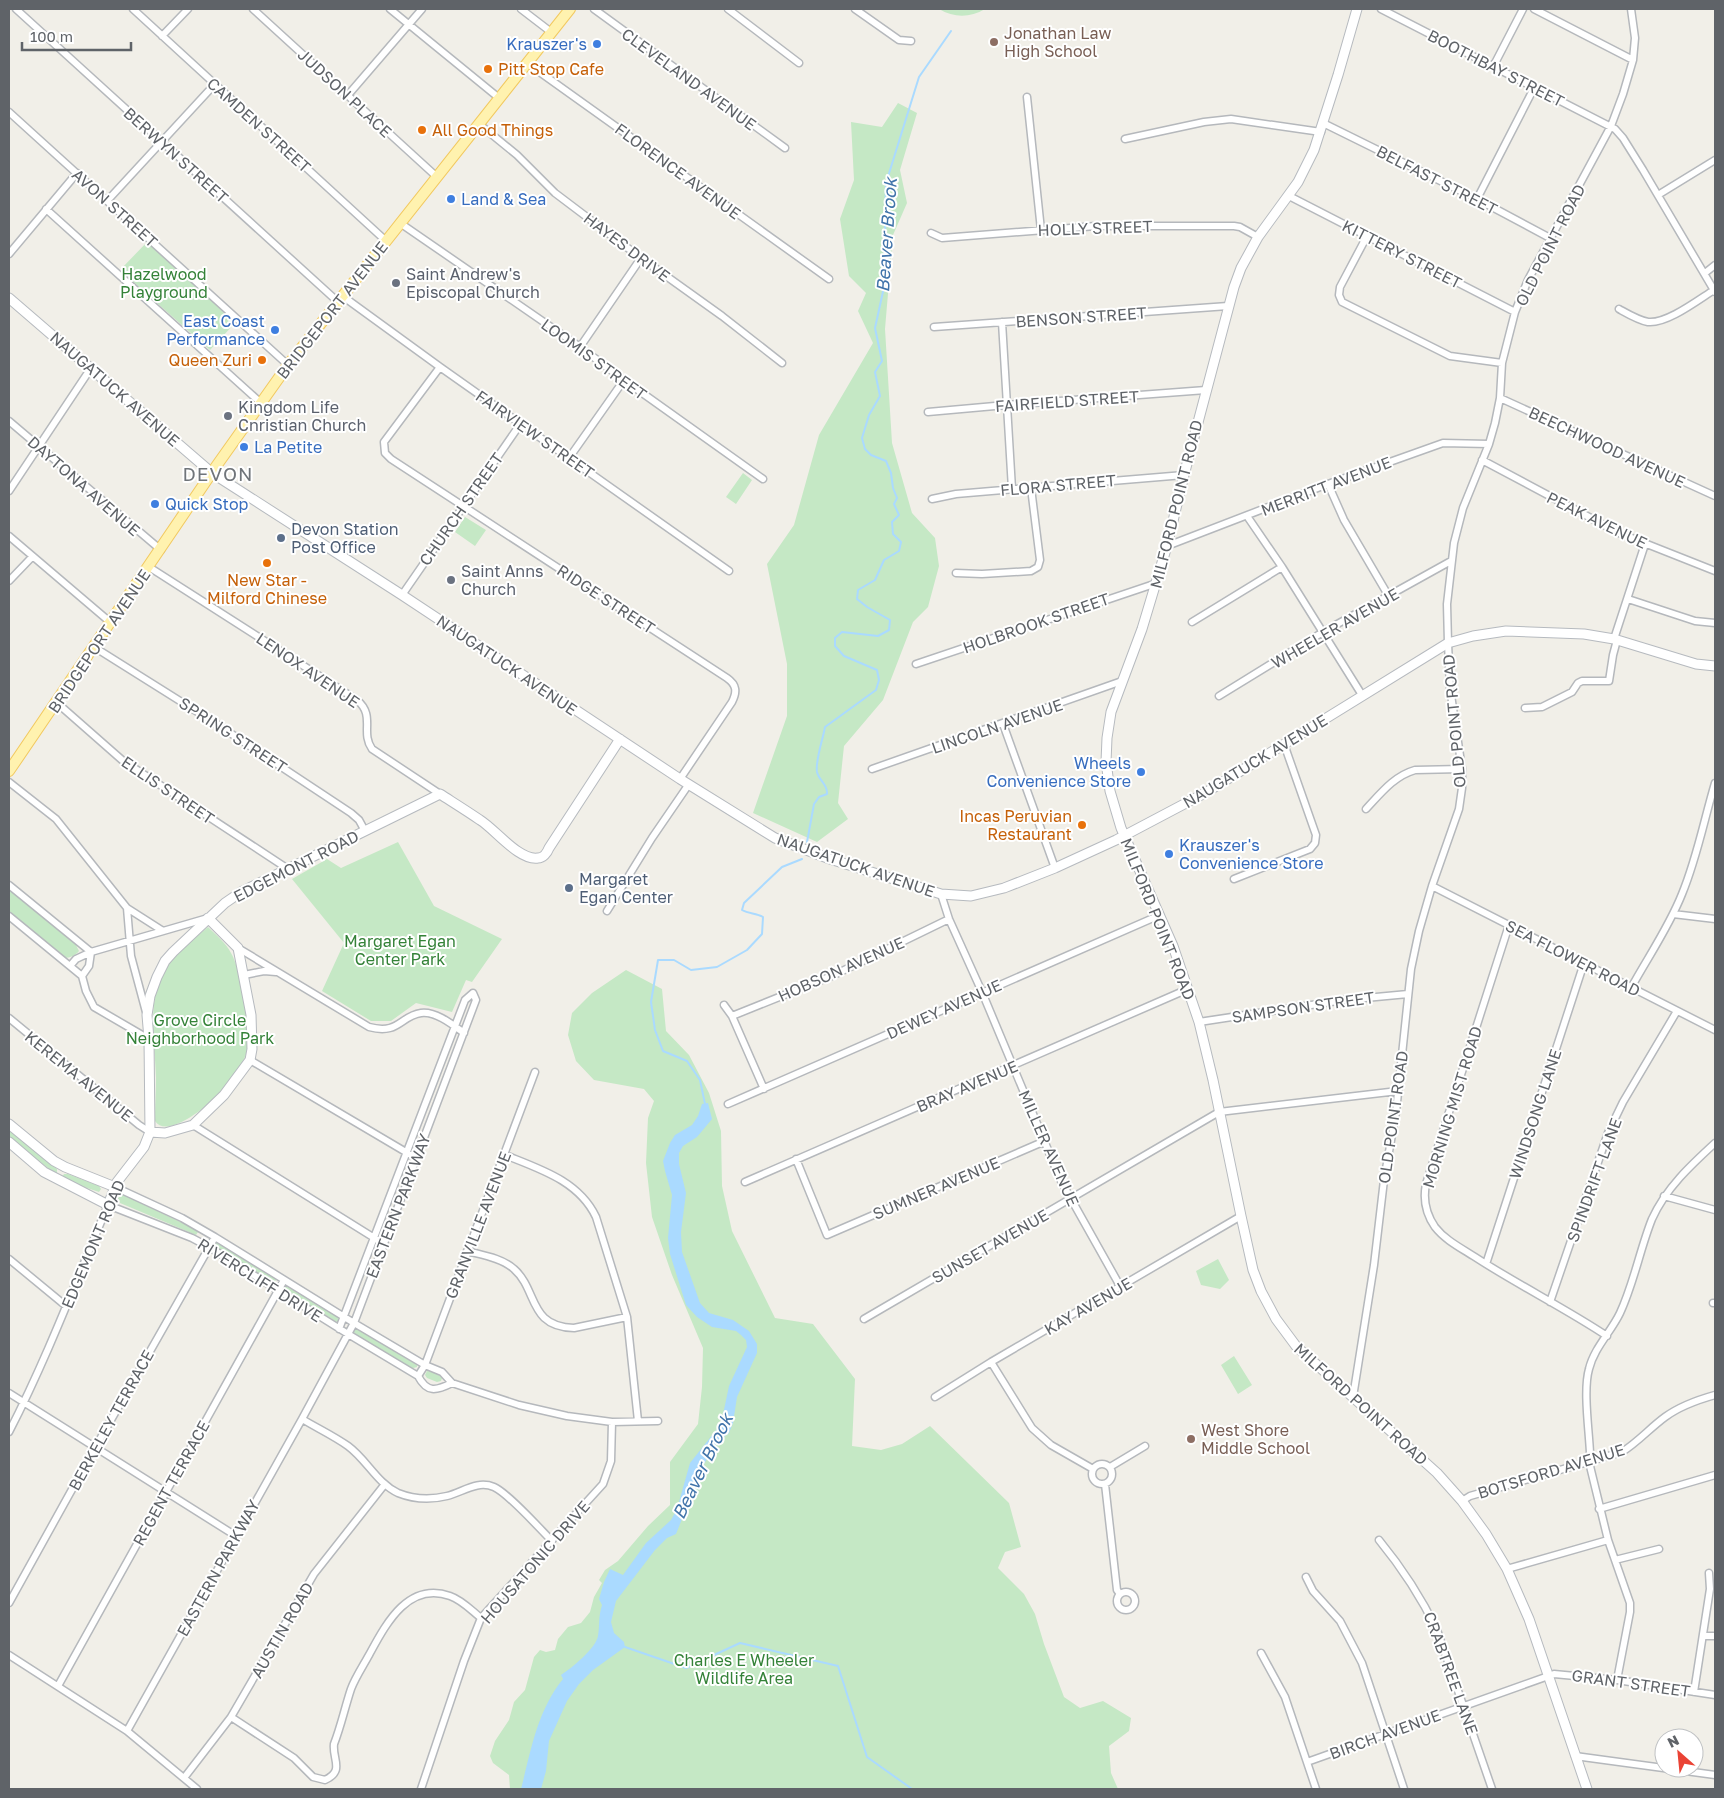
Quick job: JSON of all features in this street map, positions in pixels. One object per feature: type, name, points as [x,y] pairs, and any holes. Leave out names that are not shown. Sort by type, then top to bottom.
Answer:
[{"type":"main road","name":"BRIDGEPORT AVENUE","points":[[9,771],[288,365],[339,298],[570,9]]},
{"type":"street","name":"BERWYN STREET","points":[[16,9],[162,142],[339,298]]},
{"type":"street","name":"CAMDEN STREET","points":[[133,9],[385,240]]},
{"type":"street","points":[[162,36],[188,9]]},
{"type":"street","name":"JUDSON PLACE","points":[[253,9],[437,177]]},
{"type":"street","points":[[390,9],[499,98]]},
{"type":"street","points":[[348,96],[422,9]]},
{"type":"street","points":[[522,9],[551,32]]},
{"type":"street","name":"CLEVELAND AVENUE","points":[[594,9],[785,148]]},
{"type":"street","points":[[728,9],[799,63]]},
{"type":"street","points":[[855,9],[899,40],[911,41]]},
{"type":"street","name":"MILFORD POINT ROAD","points":[[1357,9],[1321,132],[1306,168],[1289,196],[1258,237],[1241,268],[1228,306],[1167,546],[1142,628],[1114,700],[1109,724],[1106,762],[1110,791],[1124,836],[1160,915],[1199,1022],[1253,1270],[1262,1291],[1276,1319],[1296,1346],[1437,1473],[1462,1501],[1486,1534],[1507,1569],[1529,1619],[1587,1789]]},
{"type":"street","name":"BOOTHBAY STREET","points":[[1381,9],[1610,126]]},
{"type":"street","points":[[1493,67],[1523,9]]},
{"type":"street","points":[[1534,9],[1633,60]]},
{"type":"street","name":"OLD POINT ROAD","points":[[1353,1397],[1374,1265],[1384,1180],[1396,1112],[1415,946],[1432,886],[1459,809],[1462,788],[1462,769],[1450,688],[1447,604],[1451,561],[1463,508],[1489,444],[1500,398],[1502,363],[1515,312],[1528,280],[1550,238],[1562,220],[1610,126],[1623,94],[1633,60],[1636,38],[1631,9]]},
{"type":"street","name":"FLORENCE AVENUE","points":[[527,63],[829,279]]},
{"type":"street","points":[[107,201],[214,85]]},
{"type":"street","points":[[1477,199],[1534,88]]},
{"type":"street","points":[[1027,97],[1041,230]]},
{"type":"street","name":"AVON STREET","points":[[9,112],[288,365]]},
{"type":"street","points":[[1125,139],[1204,122],[1231,119],[1321,132]]},
{"type":"street","name":"BELFAST STREET","points":[[1323,123],[1477,199],[1550,238]]},
{"type":"street","name":"HAYES DRIVE","points":[[479,124],[517,155],[554,193],[722,316],[782,363]]},
{"type":"street","points":[[1610,126],[1623,138],[1715,291],[1665,320],[1648,322],[1619,309]]},
{"type":"street","points":[[1658,194],[1715,160]]},
{"type":"street","points":[[9,254],[77,173]]},
{"type":"street","name":"KITTERY STREET","points":[[1289,196],[1515,312]]},
{"type":"street","points":[[46,209],[261,403]]},
{"type":"street","name":"LOOMIS STREET","points":[[400,223],[580,347],[764,479]]},
{"type":"street","name":"HOLLY STREET","points":[[932,233],[942,238],[1096,226],[1234,226],[1240,227],[1258,237]]},
{"type":"street","points":[[1367,236],[1340,287],[1339,295],[1342,302],[1450,356],[1502,363]]},
{"type":"street","points":[[580,347],[642,258]]},
{"type":"street","points":[[1705,273],[1715,265]]},
{"type":"street","name":"NAUGATUCK AVENUE","points":[[9,298],[212,473],[402,595],[762,832],[830,859],[941,894],[971,896],[1004,888],[1055,868],[1124,836],[1204,793],[1448,642],[1481,634],[1506,631],[1551,632],[1616,639],[1682,661],[1715,666]]},
{"type":"street","name":"FAIRVIEW STREET","points":[[339,298],[729,571]]},
{"type":"street","name":"BENSON STREET","points":[[934,326],[1228,306]]},
{"type":"street","points":[[1002,322],[1012,489]]},
{"type":"street","name":"RIDGE STREET","points":[[440,367],[384,442],[385,453],[391,460],[735,685],[736,693],[732,702],[680,779]]},
{"type":"street","points":[[9,491],[91,368]]},
{"type":"street","points":[[569,458],[624,380]]},
{"type":"street","name":"FAIRFIELD STREET","points":[[928,412],[1206,390]]},
{"type":"street","name":"BEECHWOOD AVENUE","points":[[1500,398],[1715,496]]},
{"type":"street","name":"DAYTONA AVENUE","points":[[9,421],[161,550]]},
{"type":"street","name":"CHURCH STREET","points":[[402,595],[521,424]]},
{"type":"street","name":"MERRITT AVENUE","points":[[1167,546],[1328,484],[1443,443],[1489,444]]},
{"type":"street","name":"PEAK AVENUE","points":[[1482,460],[1594,521],[1715,571]]},
{"type":"street","name":"FLORA STREET","points":[[932,499],[956,494],[1184,475]]},
{"type":"street","points":[[1328,484],[1344,520],[1388,595]]},
{"type":"street","points":[[956,573],[982,574],[1031,571],[1038,567],[1040,560],[1031,488]]},
{"type":"street","points":[[1246,516],[1282,568],[1362,695]]},
{"type":"street","points":[[9,536],[110,622]]},
{"type":"street","points":[[1525,708],[1542,707],[1572,692],[1578,683],[1582,681],[1609,680],[1616,639],[1646,544]]},
{"type":"street","points":[[9,581],[32,557]]},
{"type":"street","name":"WHEELER AVENUE","points":[[1219,696],[1323,632],[1451,561]]},
{"type":"street","name":"LENOX AVENUE","points":[[149,567],[357,700],[366,710],[368,718],[367,740],[372,749],[480,820],[524,855],[536,859],[546,853],[620,739]]},
{"type":"street","points":[[1192,622],[1282,568]]},
{"type":"street","name":"HOLBROOK STREET","points":[[916,664],[1156,583]]},
{"type":"street","points":[[1628,599],[1695,621],[1715,623]]},
{"type":"street","name":"SPRING STREET","points":[[94,647],[215,723],[351,813],[359,820],[366,831]]},
{"type":"street","name":"LINCOLN AVENUE","points":[[872,769],[1122,681]]},
{"type":"street","name":"ELLIS STREET","points":[[56,702],[122,760],[288,868]]},
{"type":"street","points":[[1003,724],[1055,868]]},
{"type":"street","points":[[1234,879],[1310,848],[1315,843],[1316,835],[1284,744]]},
{"type":"street","points":[[1366,809],[1392,782],[1408,772],[1415,770],[1462,769]]},
{"type":"street","points":[[9,782],[56,819],[127,908],[163,931]]},
{"type":"street","points":[[1631,988],[1673,914],[1692,866],[1715,783]]},
{"type":"street","points":[[607,911],[652,838],[689,784]]},
{"type":"street","name":"EDGEMONT ROAD","points":[[9,1432],[24,1403],[66,1306],[116,1182],[144,1147],[150,1132],[150,1039],[146,1015],[150,996],[165,961],[182,942],[234,896],[440,794]]},
{"type":"street","points":[[9,885],[91,952]]},
{"type":"street","name":"SEA FLOWER ROAD","points":[[1432,886],[1715,1030]]},
{"type":"street","name":"MILLER AVENUE","points":[[941,894],[949,919],[1070,1199],[1120,1286]]},
{"type":"street","points":[[127,908],[131,956],[146,1015]]},
{"type":"street","points":[[1673,914],[1715,919]]},
{"type":"street","name":"DEWEY AVENUE","points":[[728,1104],[1160,915]]},
{"type":"street","points":[[9,916],[82,976],[86,991],[94,1007],[150,1039]]},
{"type":"street","points":[[70,966],[76,959],[91,952],[208,918],[238,948],[369,1027],[391,1028],[412,1016],[422,1013],[434,1015],[464,1033]]},
{"type":"street","name":"HOBSON AVENUE","points":[[732,1016],[834,975],[949,919]]},
{"type":"street","name":"MORNING MIST ROAD","points":[[1509,925],[1425,1190],[1427,1212],[1438,1230],[1449,1240],[1608,1336]]},
{"type":"street","points":[[150,1132],[165,1133],[193,1125],[224,1095],[250,1060],[252,1049],[252,1015],[238,948]]},
{"type":"street","points":[[82,976],[89,966],[91,952]]},
{"type":"street","name":"WINDSONG LANE","points":[[1486,1264],[1584,963]]},
{"type":"street","points":[[244,975],[264,971],[277,972]]},
{"type":"street","name":"BRAY AVENUE","points":[[745,1182],[1188,989]]},
{"type":"street","name":"EASTERN PARKWAY","points":[[127,1731],[302,1420],[354,1323],[476,1000],[473,993],[465,1000],[339,1329]]},
{"type":"street","name":"SAMPSON STREET","points":[[1199,1022],[1344,1000],[1408,994]]},
{"type":"street","points":[[724,1005],[732,1016],[764,1089]]},
{"type":"street","name":"SPINDRIFT LANE","points":[[1550,1302],[1608,1133],[1623,1102],[1677,1011]]},
{"type":"street","name":"KEREMA AVENUE","points":[[9,1018],[150,1132]]},
{"type":"street","points":[[250,1060],[416,1158]]},
{"type":"street","name":"GRANVILLE AVENUE","points":[[418,1376],[425,1365],[535,1072]]},
{"type":"street","points":[[1219,1112],[1398,1091]]},
{"type":"street","name":"SUNSET AVENUE","points":[[864,1319],[1219,1112]]},
{"type":"street","name":"RIVERCLIFF DRIVE","points":[[9,1124],[54,1161],[182,1218],[344,1318],[425,1365],[442,1372],[452,1383],[519,1405],[566,1416],[612,1422],[658,1420]]},
{"type":"street","points":[[193,1125],[384,1244]]},
{"type":"street","name":"SUMNER AVENUE","points":[[796,1159],[827,1235],[1045,1141]]},
{"type":"street","name":"RIVERCLIFF DRIVE","points":[[9,1142],[44,1172],[57,1179],[108,1204],[192,1238],[209,1247],[418,1376],[423,1385],[431,1389],[444,1387],[452,1383]]},
{"type":"street","points":[[1617,1680],[1630,1612],[1628,1596],[1599,1509],[1589,1462],[1587,1377],[1595,1352],[1608,1336],[1626,1300],[1652,1219],[1664,1196],[1685,1171],[1715,1143]]},
{"type":"street","points":[[505,1155],[569,1184],[590,1204],[596,1217],[627,1317],[638,1421]]},
{"type":"street","points":[[57,1179],[65,1167]]},
{"type":"street","points":[[1664,1196],[1715,1210]]},
{"type":"street","name":"KAY AVENUE","points":[[935,1396],[1241,1216]]},
{"type":"street","name":"BERKELEY TERRACE","points":[[9,1603],[215,1237]]},
{"type":"street","points":[[467,1251],[506,1263],[512,1267],[522,1277],[534,1304],[542,1316],[555,1324],[574,1328],[627,1317]]},
{"type":"street","points":[[9,1259],[66,1306]]},
{"type":"street","name":"REGENT TERRACE","points":[[58,1686],[284,1280]]},
{"type":"street","points":[[991,1362],[1032,1428],[1051,1445],[1093,1469]]},
{"type":"street","points":[[9,1393],[236,1536]]},
{"type":"street","name":"BOTSFORD AVENUE","points":[[1462,1501],[1470,1496],[1622,1452],[1674,1411],[1715,1395]]},
{"type":"street","points":[[302,1420],[348,1446],[385,1484],[404,1495],[428,1499],[447,1496],[477,1485],[493,1486],[506,1495],[552,1541]]},
{"type":"street","name":"HOUSATONIC DRIVE","points":[[421,1789],[464,1661],[481,1618],[594,1495],[607,1476],[612,1461],[612,1422]]},
{"type":"street","points":[[1105,1484],[1095,1482],[1092,1476],[1093,1469],[1101,1464],[1110,1467],[1145,1446]]},
{"type":"street","points":[[1105,1484],[1112,1477],[1110,1467]]},
{"type":"street","points":[[1599,1509],[1715,1475]]},
{"type":"street","name":"AUSTIN ROAD","points":[[184,1778],[231,1717],[314,1574],[385,1484]]},
{"type":"street","points":[[1105,1484],[1117,1590],[1120,1594]]},
{"type":"street","name":"CRABTREE LANE","points":[[1379,1540],[1408,1578],[1426,1606],[1437,1630],[1492,1789]]},
{"type":"street","points":[[1507,1569],[1608,1540]]},
{"type":"street","points":[[1615,1560],[1659,1549]]},
{"type":"street","points":[[1694,1692],[1710,1590],[1710,1573]]},
{"type":"street","points":[[1306,1577],[1313,1591],[1330,1609],[1347,1633],[1362,1663],[1404,1789]]},
{"type":"street","points":[[231,1717],[294,1758],[313,1777],[323,1781],[328,1780],[336,1772],[334,1744],[352,1688],[393,1615],[411,1600],[428,1594],[438,1594],[454,1598],[481,1618]]},
{"type":"street","points":[[1702,1636],[1715,1636]]},
{"type":"street","points":[[1261,1653],[1285,1697],[1316,1789]]},
{"type":"street","points":[[9,1655],[127,1731],[197,1789]]},
{"type":"street","name":"GRANT STREET","points":[[1548,1676],[1559,1673],[1715,1695]]},
{"type":"street","name":"BIRCH AVENUE","points":[[1307,1762],[1548,1676]]},
{"type":"street","points":[[1575,1756],[1715,1775]]},
{"type":"green space","points":[[939,9],[985,9],[974,14],[962,16],[950,14]]},
{"type":"green space","points":[[898,103],[917,113],[900,170],[907,203],[893,235],[885,329],[892,443],[912,513],[935,538],[939,566],[928,607],[913,622],[883,700],[844,746],[838,803],[848,819],[817,842],[753,813],[787,716],[787,664],[767,564],[794,525],[819,435],[873,343],[858,311],[866,293],[849,276],[840,219],[854,180],[851,122],[882,127]]},
{"type":"green space","name":"Hazelwood Playground","points":[[148,241],[235,323],[210,350],[122,272],[121,269]]},
{"type":"green space","points":[[743,473],[752,480],[736,504],[726,497]]},
{"type":"green space","points":[[465,517],[486,530],[475,546],[455,532]]},
{"type":"green space","name":"Margaret Egan Center Park","points":[[398,842],[434,906],[502,939],[472,982],[466,980],[452,1012],[416,1003],[391,1021],[371,1021],[322,991],[344,943],[292,879],[327,859],[341,868]]},
{"type":"green space","points":[[9,888],[76,945],[79,951],[71,957],[65,958],[9,911]]},
{"type":"green space","name":"Grove Circle Neighborhood Park","points":[[208,927],[221,939],[231,953],[239,974],[247,1020],[248,1035],[245,1057],[236,1074],[211,1102],[180,1123],[161,1126],[155,1121],[156,1078],[153,1020],[156,991],[161,977],[172,959]]},
{"type":"green space","name":"Charles E Wheeler Wildlife Area","points":[[626,970],[662,989],[666,1031],[689,1055],[709,1093],[721,1131],[722,1186],[732,1231],[775,1318],[813,1324],[855,1379],[852,1446],[881,1450],[902,1444],[930,1426],[1009,1503],[1021,1547],[1005,1552],[998,1568],[1024,1594],[1035,1614],[1064,1697],[1080,1708],[1103,1701],[1131,1718],[1129,1731],[1109,1746],[1111,1773],[1118,1789],[510,1789],[509,1775],[493,1763],[490,1756],[495,1741],[509,1720],[514,1702],[525,1690],[534,1657],[540,1650],[546,1652],[555,1650],[558,1639],[568,1627],[581,1623],[590,1612],[594,1597],[602,1583],[599,1580],[605,1570],[618,1561],[648,1526],[670,1505],[670,1462],[698,1424],[702,1387],[703,1348],[672,1275],[652,1217],[646,1163],[648,1118],[654,1101],[644,1089],[594,1080],[576,1061],[568,1035],[572,1013],[592,993]]},
{"type":"green space","points":[[9,1129],[57,1169],[57,1173],[55,1174],[9,1136]]},
{"type":"green space","points":[[64,1174],[99,1186],[101,1189],[99,1192],[63,1180]]},
{"type":"green space","points":[[119,1194],[198,1232],[196,1235],[120,1203],[117,1199]]},
{"type":"green space","points":[[216,1243],[274,1276],[275,1282],[215,1247]]},
{"type":"green space","points":[[1218,1259],[1229,1280],[1220,1289],[1201,1285],[1196,1271]]},
{"type":"green space","points":[[287,1285],[290,1285],[340,1318],[340,1322],[337,1322],[287,1291],[285,1288]]},
{"type":"green space","points":[[356,1328],[417,1365],[417,1367],[410,1369],[355,1334],[353,1331]]},
{"type":"green space","points":[[1234,1356],[1252,1385],[1238,1394],[1221,1365]]},
{"type":"green space","points":[[427,1371],[439,1375],[442,1378],[441,1381],[437,1382],[427,1378],[425,1375]]},
{"type":"water","points":[[708,1103],[712,1119],[697,1137],[683,1146],[679,1153],[679,1164],[686,1193],[681,1232],[682,1252],[700,1303],[709,1313],[733,1320],[749,1331],[757,1344],[757,1353],[737,1397],[733,1423],[729,1433],[717,1442],[704,1464],[676,1534],[667,1538],[655,1550],[616,1601],[611,1622],[614,1633],[624,1642],[625,1647],[593,1670],[579,1684],[567,1701],[549,1741],[546,1771],[541,1789],[521,1789],[536,1732],[547,1704],[563,1679],[561,1675],[583,1657],[596,1641],[602,1605],[599,1599],[610,1569],[623,1575],[646,1543],[671,1520],[677,1509],[690,1463],[721,1424],[729,1386],[747,1347],[746,1340],[736,1331],[712,1327],[697,1317],[686,1305],[670,1254],[668,1238],[672,1195],[663,1161],[675,1135],[692,1125],[698,1116],[702,1104]]},
{"type":"waterway","name":"Beaver Brook","points":[[807,842],[814,804],[819,797],[827,794],[826,788],[817,772],[818,756],[825,727],[876,690],[879,680],[877,670],[844,656],[835,646],[835,638],[842,632],[878,636],[889,630],[890,620],[857,599],[858,590],[875,580],[884,560],[899,551],[901,542],[893,534],[892,522],[899,515],[894,504],[897,498],[893,488],[891,473],[886,461],[871,455],[865,449],[862,438],[869,415],[880,396],[875,372],[882,361],[875,328],[884,287],[886,183],[919,77],[951,31]]},
{"type":"waterway","name":"Beaver Brook","points":[[705,1104],[700,1080],[687,1061],[663,1051],[655,1030],[651,1002],[658,960],[674,960],[691,970],[717,967],[747,950],[762,934],[763,917],[742,910],[744,903],[782,867],[802,859]]},
{"type":"waterway","points":[[625,1647],[686,1668],[740,1643],[838,1666],[867,1757],[912,1789]]},
{"type":"place","name":"Jonathan Law High School","points":[[994,42]]},
{"type":"place","name":"Krauszer's","points":[[597,44]]},
{"type":"place","name":"Pitt Stop Cafe","points":[[488,69]]},
{"type":"place","name":"All Good Things","points":[[422,130]]},
{"type":"place","name":"Land & Sea","points":[[451,199]]},
{"type":"place","name":"Saint Andrew's Episcopal Church","points":[[396,283]]},
{"type":"place","name":"East Coast Performance","points":[[275,330]]},
{"type":"place","name":"Queen Zuri","points":[[262,360]]},
{"type":"place","name":"Kingdom Life Cnristian Church","points":[[228,416]]},
{"type":"place","name":"La Petite","points":[[244,447]]},
{"type":"place","name":"Quick Stop","points":[[155,504]]},
{"type":"place","name":"Devon Station Post Office","points":[[281,538]]},
{"type":"place","name":"New Star - Milford Chinese","points":[[267,563]]},
{"type":"place","name":"Saint Anns Church","points":[[451,580]]},
{"type":"place","name":"Wheels Convenience Store","points":[[1141,772]]},
{"type":"place","name":"Incas Peruvian Restaurant","points":[[1082,825]]},
{"type":"place","name":"Krauszer's Convenience Store","points":[[1169,854]]},
{"type":"place","name":"Margaret Egan Center","points":[[569,888]]},
{"type":"place","name":"West Shore Middle School","points":[[1191,1439]]},
{"type":"district","name":"DEVON","points":[[218,473]]}]
